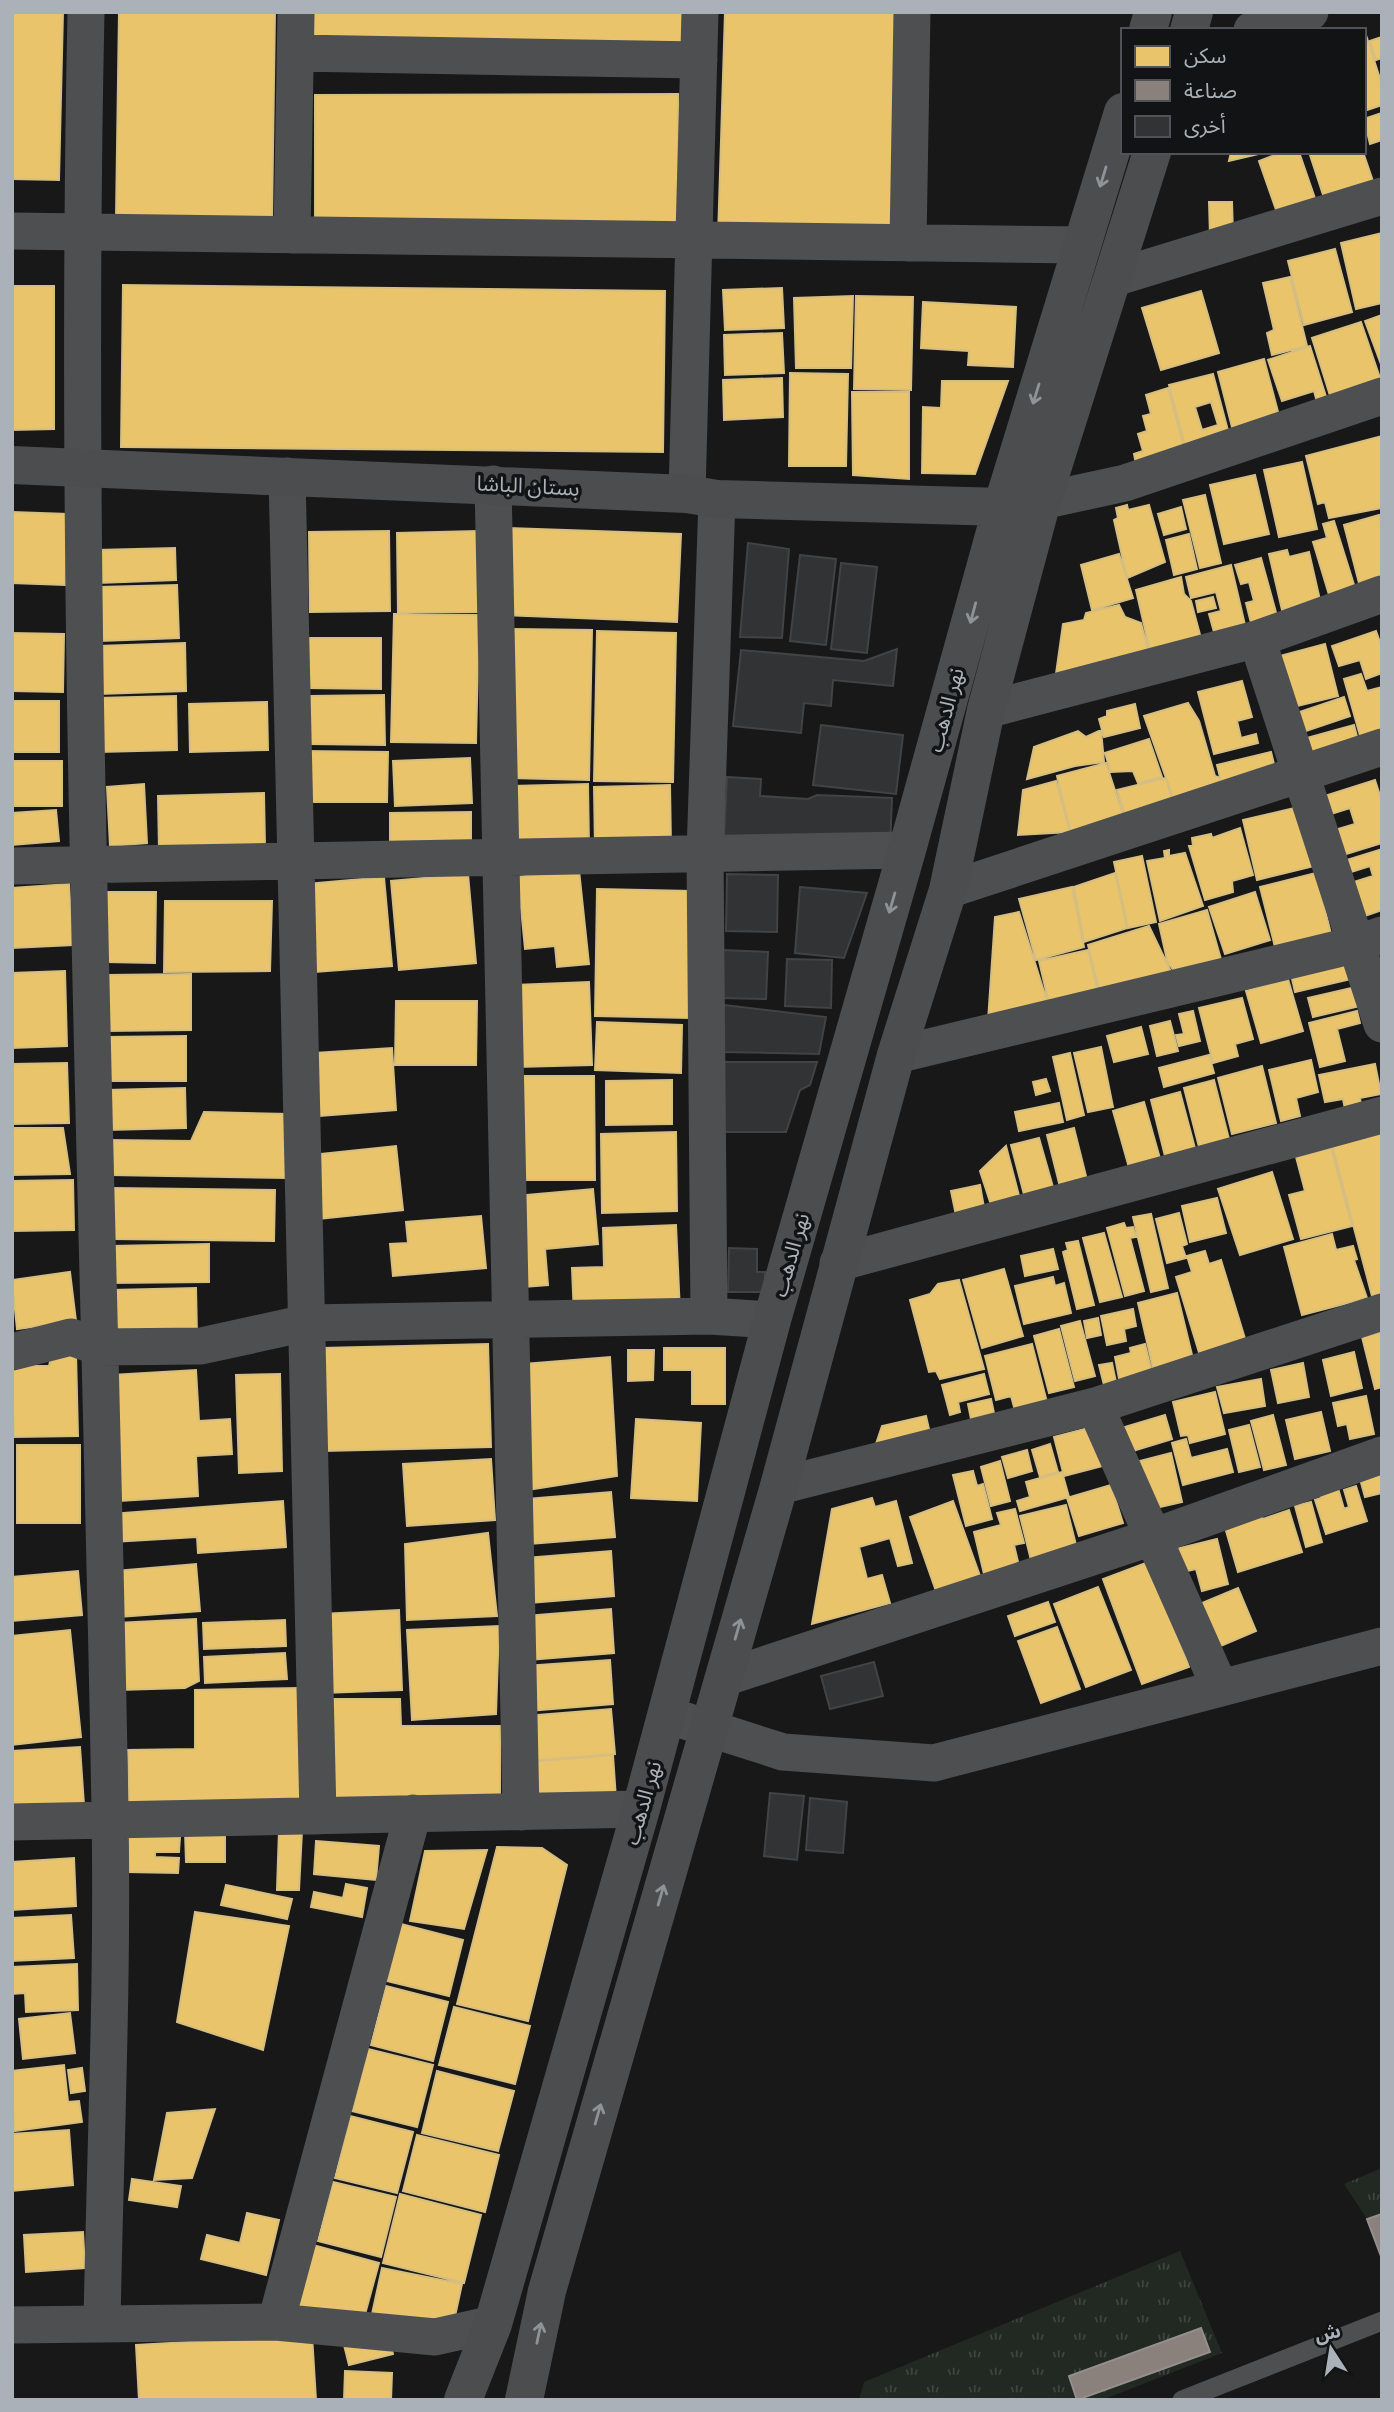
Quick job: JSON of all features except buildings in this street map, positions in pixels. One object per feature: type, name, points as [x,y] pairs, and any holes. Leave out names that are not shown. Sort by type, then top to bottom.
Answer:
[{"type":"main road","name":"نهر الدهب","points":[[463,2400],[493,2324],[641,1809],[772,1320],[907,850],[1002,506],[1121,118]]},
{"type":"main road","name":"نهر الدهب","points":[[524,2400],[551,2278],[779,1486],[896,1055],[948,890],[986,710],[1042,501],[1151,154]]},
{"type":"main road","name":"بستان الباشا","points":[[12,464],[493,484],[702,497],[1002,506],[1042,501]]},
{"type":"street","points":[[86,12],[81,232],[81,468],[111,1820],[102,2324]]},
{"type":"street","points":[[292,234],[296,12]]},
{"type":"street","points":[[700,12],[695,240],[702,497],[709,1316]]},
{"type":"street","points":[[908,243],[912,12]]},
{"type":"street","points":[[1258,28],[1310,12]]},
{"type":"street","points":[[296,53],[699,60]]},
{"type":"street","points":[[1114,278],[1382,196]]},
{"type":"street","points":[[12,231],[1082,245]]},
{"type":"street","points":[[1042,501],[1125,483],[1382,396]]},
{"type":"street","points":[[287,476],[318,1816]]},
{"type":"street","points":[[493,484],[498,857],[521,1812]]},
{"type":"street","points":[[986,710],[1257,639],[1382,594]]},
{"type":"street","points":[[1257,639],[1301,773],[1368,940],[1382,1024]]},
{"type":"street","points":[[948,890],[1382,747]]},
{"type":"street","points":[[12,866],[907,850]]},
{"type":"street","points":[[896,1055],[1368,940]]},
{"type":"street","points":[[838,1263],[1382,1115]]},
{"type":"street","points":[[779,1486],[1095,1406],[1382,1312]]},
{"type":"street","points":[[12,1352],[71,1337],[99,1347],[201,1346],[306,1323],[709,1316],[772,1320]]},
{"type":"street","points":[[1095,1406],[1220,1688]]},
{"type":"street","points":[[724,1678],[1153,1537],[1382,1455]]},
{"type":"street","points":[[667,1715],[783,1752],[934,1763],[1382,1646]]},
{"type":"street","points":[[12,1822],[641,1809]]},
{"type":"street","points":[[276,2322],[413,1814]]},
{"type":"street","points":[[12,2325],[276,2322],[435,2337],[493,2324]]},
{"type":"lane","points":[[1182,2400],[1382,2321]]},
{"type":"green space","points":[[1382,2168],[1382,2214],[1367,2219],[1344,2184]]},
{"type":"green space","points":[[1180,2251],[1222,2353],[1102,2400],[859,2400],[864,2382]]}]
